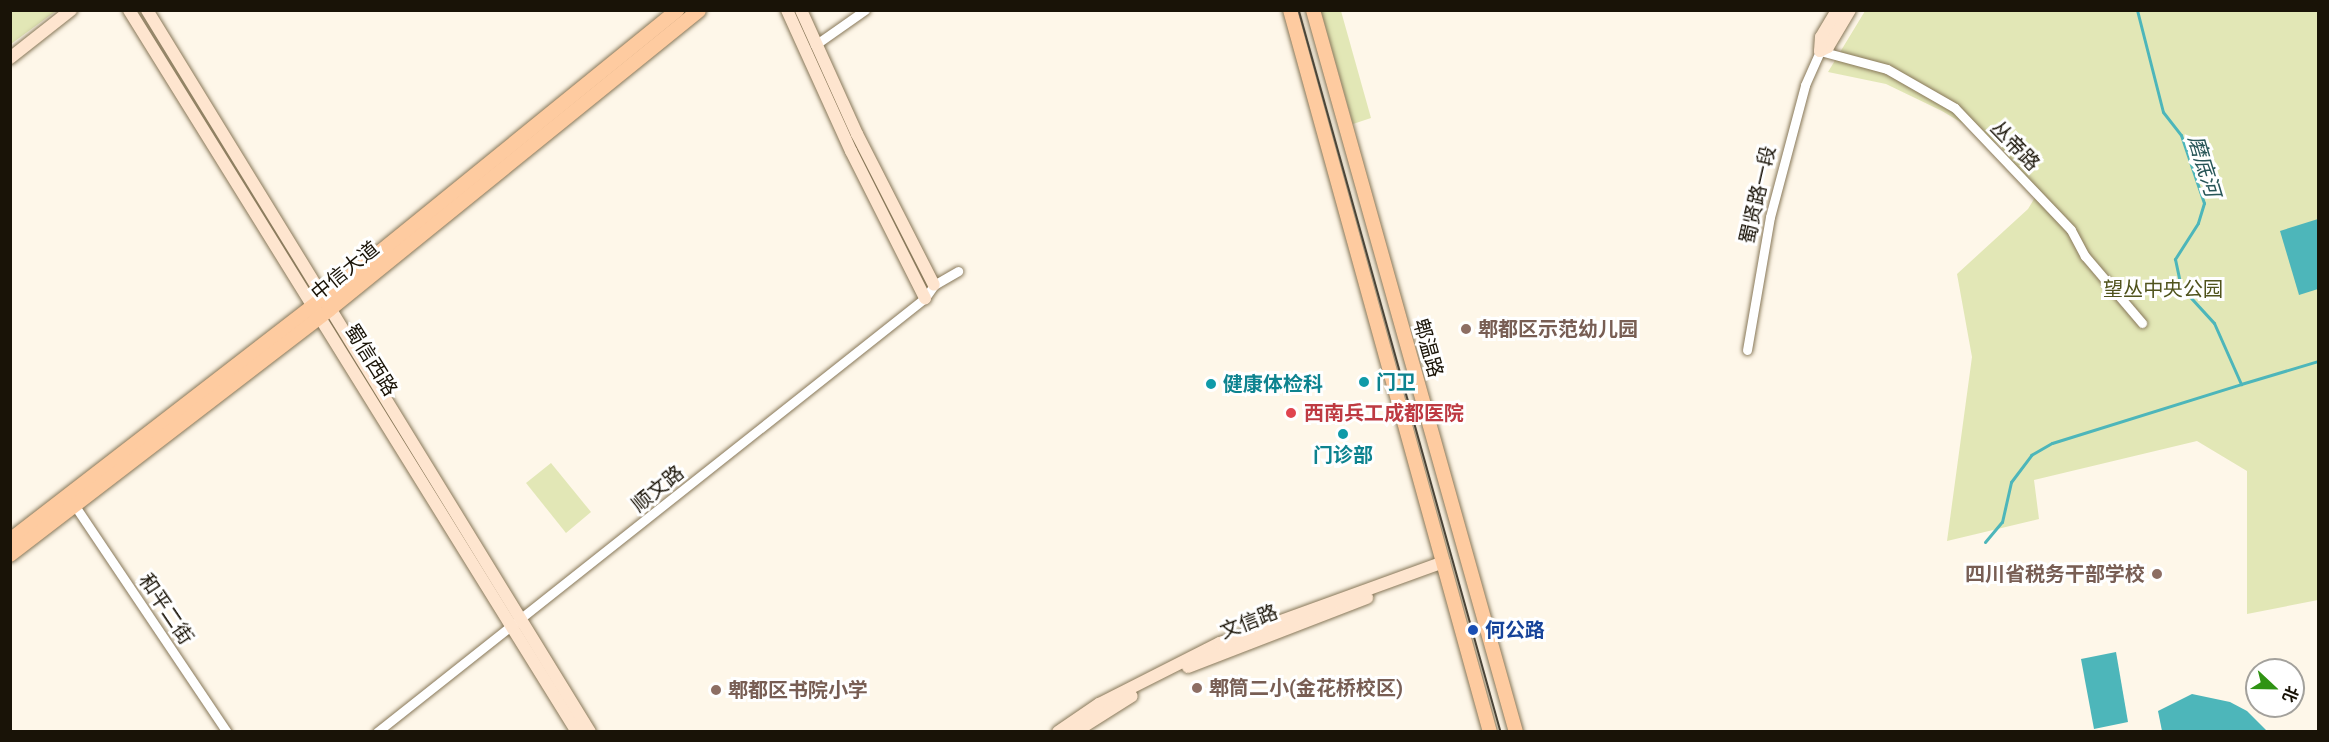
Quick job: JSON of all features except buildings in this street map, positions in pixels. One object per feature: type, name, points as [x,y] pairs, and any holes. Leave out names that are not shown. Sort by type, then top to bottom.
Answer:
[{"type":"main road","name":"中信大道","points":[[10,540],[322,307],[677,10]]},
{"type":"main road","name":"中信大道","points":[[10,555],[75,506],[322,307],[699,10]]},
{"type":"main road","points":[[1290,10],[1490,732]]},
{"type":"main road","name":"郫温路","points":[[1312,10],[1516,732]]},
{"type":"street","points":[[10,58],[71,10]]},
{"type":"street","name":"蜀信西路","points":[[129,10],[322,307]]},
{"type":"street","name":"蜀信西路","points":[[147,10],[322,307],[517,623],[590,732]]},
{"type":"street","points":[[787,10],[846,141],[925,298]]},
{"type":"street","points":[[801,10],[815,45],[934,285]]},
{"type":"street","points":[[815,45],[866,10]]},
{"type":"street","name":"蜀贤路一段","points":[[1747,350],[1770,217],[1805,84],[1820,51],[1821,37],[1837,10]]},
{"type":"street","name":"蜀贤路一段","points":[[1820,51],[1828,47],[1850,10]]},
{"type":"street","name":"丛帝路","points":[[1820,51],[1887,69],[1955,108],[2071,230],[2085,256],[2142,323]]},
{"type":"street","name":"顺文路","points":[[377,732],[925,298],[934,285],[958,271]]},
{"type":"street","name":"和平二街","points":[[75,506],[227,732]]},
{"type":"street","points":[[1058,732],[1099,704],[1220,643],[1445,565]]},
{"type":"street","name":"文信路","points":[[1075,732],[1170,675],[1445,565]]},
{"type":"street","name":"蜀信西路","points":[[517,623],[577,732]]},
{"type":"green space","points":[[11,10],[56,10],[56,11],[11,44]]},
{"type":"green space","points":[[1321,11],[1341,11],[1371,118],[1353,124]]},
{"type":"green space","name":"望丛中央公园","points":[[1865,11],[2318,11],[2318,600],[2247,614],[2247,471],[2197,441],[2034,480],[2039,519],[1947,541],[1972,357],[1957,274],[2028,209],[2037,194],[1999,145],[1942,111],[1886,84],[1828,72]]},
{"type":"green space","points":[[551,463],[591,512],[566,533],[526,483]]},
{"type":"water","points":[[2318,219],[2318,289],[2299,295],[2280,231]]},
{"type":"water","points":[[2116,652],[2128,722],[2094,729],[2081,659]]},
{"type":"water","points":[[2192,694],[2230,702],[2245,710],[2245,718],[2254,718],[2266,730],[2162,731],[2158,711]]},
{"type":"waterway","name":"磨底河","points":[[2137,10],[2163,112],[2181,135],[2204,203],[2198,223],[2175,259],[2181,287],[2214,323],[2241,384],[2318,361]]},
{"type":"waterway","name":"磨底河","points":[[1985,542],[2002,522],[2011,482],[2031,455],[2052,443],[2241,384]]},
{"type":"tram line","points":[[1299,10],[1501,732]]},
{"type":"place","name":"郫都区示范幼儿园","points":[[1466,329]]},
{"type":"place","name":"门卫","points":[[1364,382]]},
{"type":"place","name":"健康体检科","points":[[1211,384]]},
{"type":"place","name":"西南兵工成都医院","points":[[1291,413]]},
{"type":"place","name":"门诊部","points":[[1343,434]]},
{"type":"place","name":"四川省税务干部学校","points":[[2157,574]]},
{"type":"place","name":"何公路","points":[[1473,630]]},
{"type":"place","name":"郫筒二小(金花桥校区)","points":[[1197,688]]},
{"type":"place","name":"郫都区书院小学","points":[[716,690]]}]
